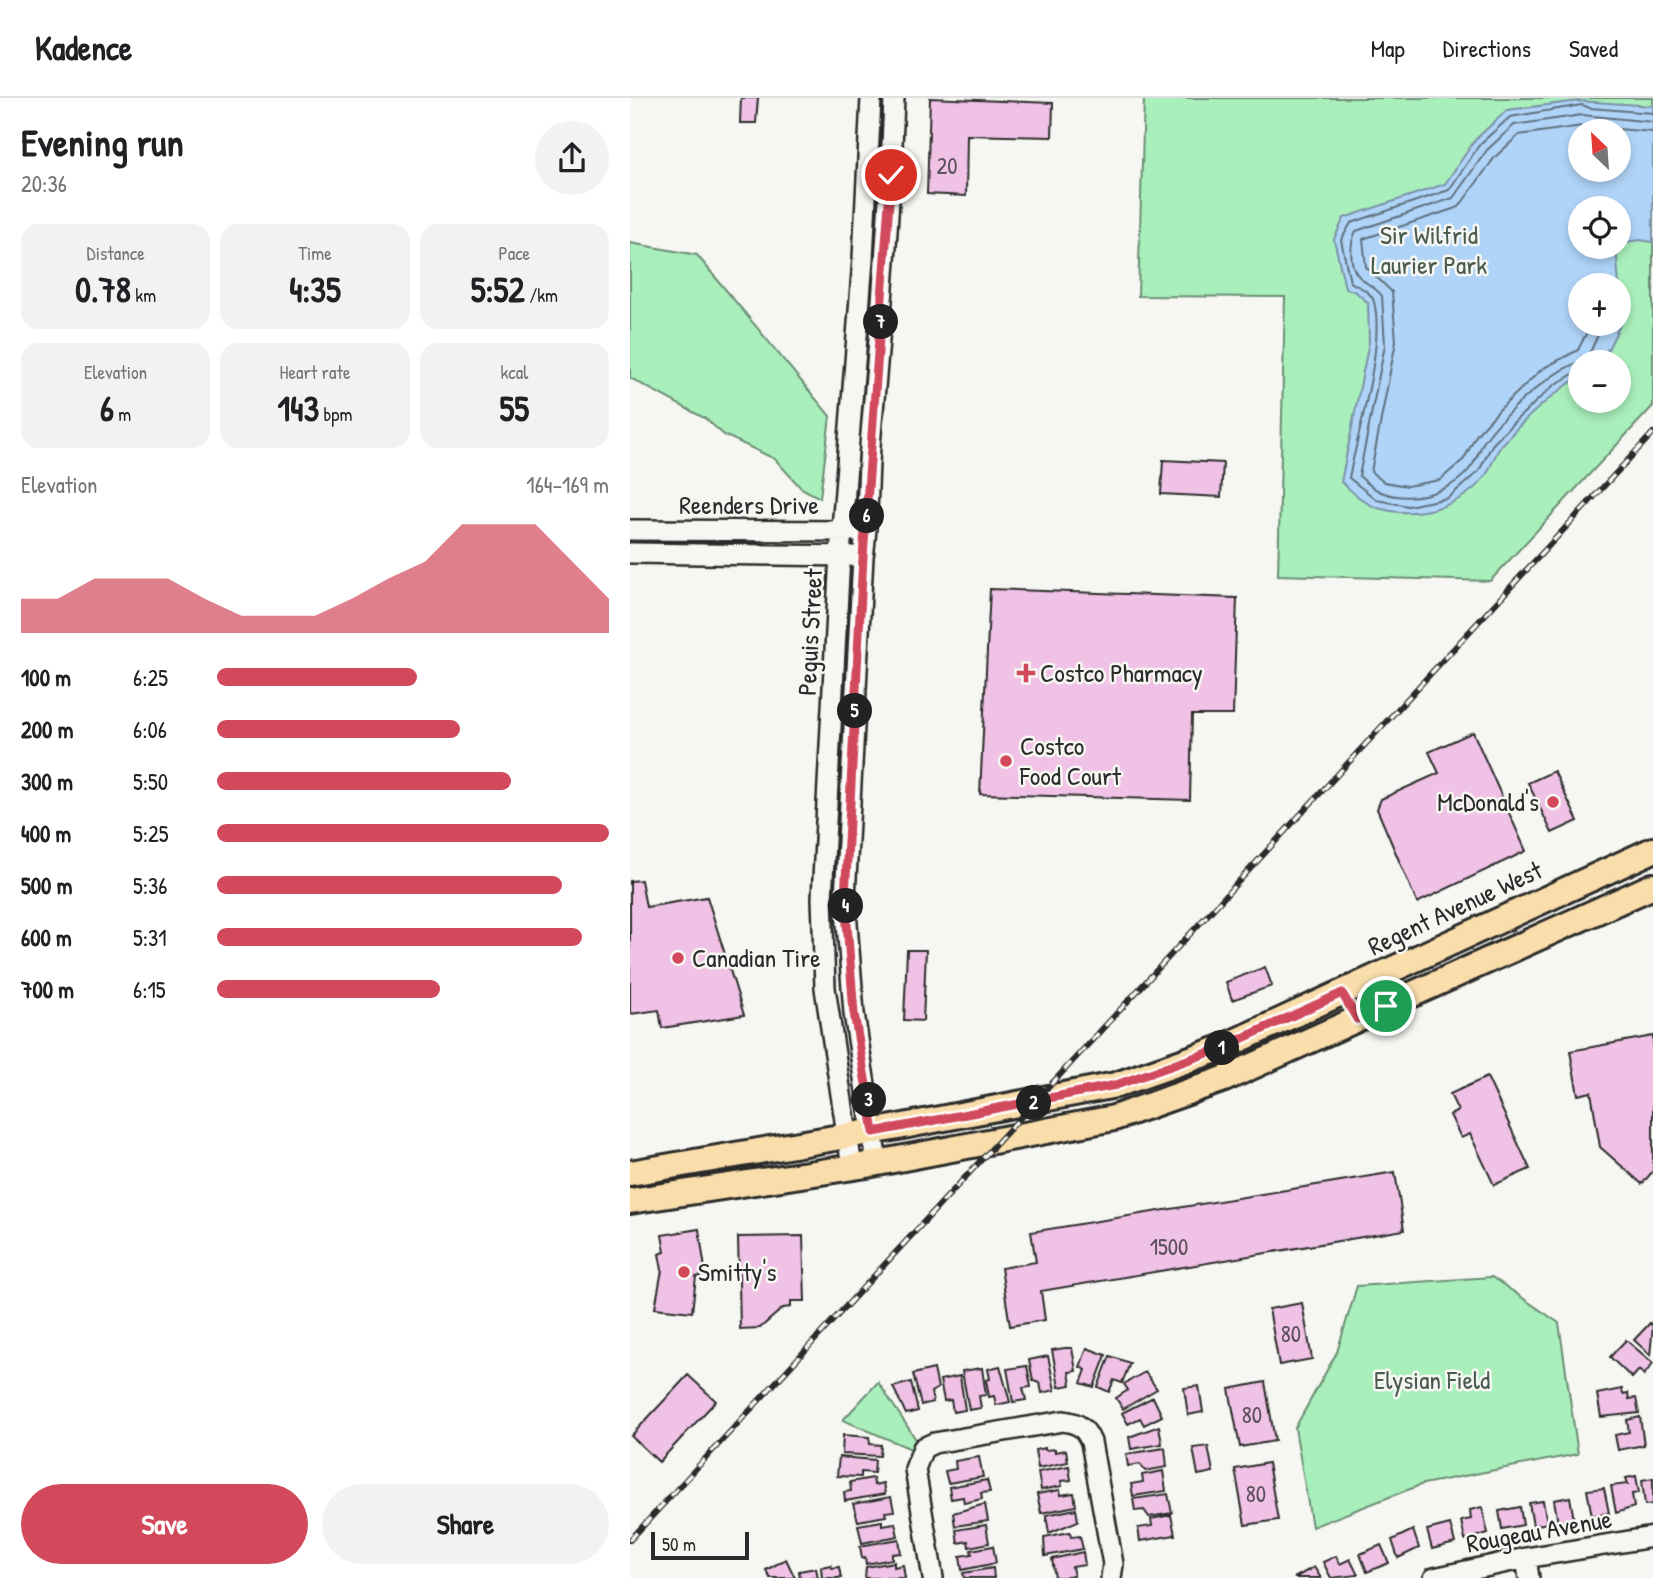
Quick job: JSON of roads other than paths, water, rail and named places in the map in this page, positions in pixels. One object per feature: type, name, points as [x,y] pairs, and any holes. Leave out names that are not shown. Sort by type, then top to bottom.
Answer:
[{"type":"main road","name":"Regent Avenue West","points":[[630,1173],[874,1132],[1116,1085],[1219,1049],[1653,850]]},
{"type":"main road","points":[[630,1200],[864,1165],[1114,1118],[1224,1079],[1653,886]]},
{"type":"main road","points":[[1342,993],[1357,1019]]},
{"type":"street","name":"Peguis Street","points":[[864,1165],[847,1136],[829,1018],[822,945],[840,555],[871,98]]},
{"type":"street","name":"Peguis Street","points":[[864,1165],[874,1132],[854,1013],[845,898],[863,557],[867,531],[867,475],[886,260],[894,98]]},
{"type":"street","name":"Reenders Drive","points":[[630,530],[867,531]]},
{"type":"street","name":"Reenders Drive","points":[[630,554],[863,557]]},
{"type":"street","points":[[933,1578],[915,1469],[923,1448],[934,1443],[1063,1421],[1075,1423],[1086,1430],[1091,1442],[1113,1564],[1111,1578]]},
{"type":"street","name":"Rougeau Avenue","points":[[1434,1578],[1526,1558],[1653,1537]]},
{"type":"street","points":[[1526,1558],[1529,1578]]},
{"type":"water","points":[[1579,101],[1653,106],[1653,242],[1631,241],[1631,196],[1568,196],[1568,259],[1617,259],[1618,273],[1568,273],[1568,336],[1614,336],[1608,350],[1568,350],[1568,385],[1519,427],[1499,449],[1486,475],[1464,496],[1436,508],[1390,511],[1371,505],[1341,482],[1369,342],[1368,303],[1356,292],[1345,288],[1334,239],[1344,218],[1445,184],[1475,140],[1507,110]]},
{"type":"railway","points":[[630,1540],[1653,433]]},
{"type":"place","name":"Costco Pharmacy","points":[[1026,673]]},
{"type":"place","name":"Costco Food Court","points":[[1006,761]]},
{"type":"place","name":"McDonald's","points":[[1553,802]]},
{"type":"place","name":"Canadian Tire","points":[[678,958]]},
{"type":"place","name":"Smitty's","points":[[684,1272]]},
{"type":"park label","name":"Sir Wilfrid Laurier Park","points":[[1429,250]]},
{"type":"park label","name":"Elysian Field","points":[[1432,1380]]}]
